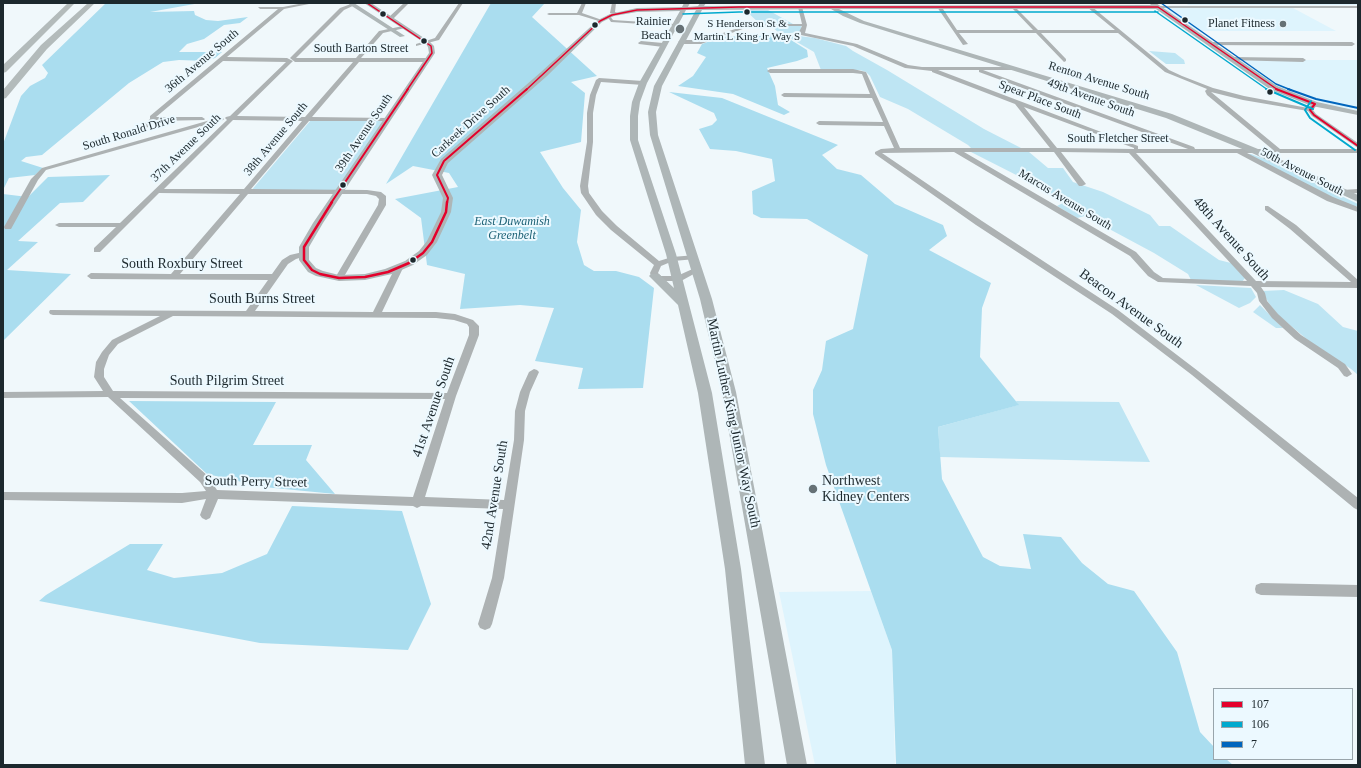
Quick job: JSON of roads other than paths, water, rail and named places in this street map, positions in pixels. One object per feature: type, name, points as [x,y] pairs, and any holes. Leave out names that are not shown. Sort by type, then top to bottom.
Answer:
[{"type":"highway","points":[[3,70],[72,3]]},
{"type":"highway","points":[[3,96],[44,47],[92,3]]},
{"type":"main road","points":[[351,4],[418,45],[428,58],[432,53],[432,48],[428,43],[367,3]]},
{"type":"main road","name":"Carkeek Drive South","points":[[303,254],[307,265],[312,270],[320,274],[339,278],[365,277],[399,268],[417,258],[428,248],[446,212],[448,198],[437,175],[444,161],[544,74],[600,20],[612,16],[637,10],[703,5],[727,7],[800,7],[830,5],[1089,7],[1155,5]]},
{"type":"main road","name":"Martin Luther King Junior Way South","points":[[703,5],[681,42],[658,86],[654,100],[652,118],[654,135],[697,270],[722,362],[736,426],[797,765]]},
{"type":"main road","name":"Renton Avenue South","points":[[830,5],[845,15],[862,22],[1148,109],[1188,123],[1255,151],[1358,199]]},
{"type":"main road","points":[[1155,5],[1274,88],[1312,107],[1358,113]]},
{"type":"main road","name":"Martin Luther King Junior Way South","points":[[685,6],[643,83],[636,102],[634,116],[634,140],[678,279],[705,393],[734,582],[755,765]]},
{"type":"main road","name":"39th Avenue South","points":[[303,254],[307,242],[318,223],[428,58]]},
{"type":"main road","points":[[655,276],[684,305]]},
{"type":"street","points":[[265,3],[260,8],[282,8],[312,3]]},
{"type":"street","points":[[391,18],[407,3]]},
{"type":"street","points":[[418,45],[437,39],[462,3]]},
{"type":"street","points":[[579,14],[584,3]]},
{"type":"street","points":[[614,3],[612,16],[674,25]]},
{"type":"street","name":"37th Avenue South","points":[[98,250],[342,9],[351,4]]},
{"type":"street","points":[[1155,5],[1358,7]]},
{"type":"street","points":[[941,6],[956,31],[966,44]]},
{"type":"street","points":[[800,7],[805,25],[802,32],[803,34],[850,44],[907,67],[922,69],[1014,68]]},
{"type":"street","points":[[1014,7],[1064,60]]},
{"type":"street","points":[[1089,7],[1167,71],[1211,89],[1258,101],[1312,107],[1314,115],[1358,146]]},
{"type":"street","points":[[1345,7],[1358,14]]},
{"type":"street","name":"36th Avenue South","points":[[139,131],[154,119],[152,118],[154,116],[282,8]]},
{"type":"street","points":[[549,14],[579,14],[600,20]]},
{"type":"street","points":[[681,42],[702,42],[750,25],[805,25]]},
{"type":"street","name":"38th Avenue South","points":[[173,277],[382,32],[403,27]]},
{"type":"street","points":[[956,31],[1118,32]]},
{"type":"street","points":[[641,43],[663,45]]},
{"type":"street","points":[[1212,44],[1352,44]]},
{"type":"street","name":"South Barton Street","points":[[221,59],[358,60],[428,58]]},
{"type":"street","points":[[1233,59],[1303,60]]},
{"type":"street","name":"Spear Place South","points":[[931,69],[934,72],[1143,150]]},
{"type":"street","name":"49th Avenue South","points":[[976,69],[1198,150]]},
{"type":"street","points":[[770,71],[862,72],[866,76],[898,150]]},
{"type":"street","points":[[643,83],[599,80],[593,95],[590,113],[590,142],[584,186],[585,193],[599,214],[658,264]]},
{"type":"street","name":"50th Avenue South","points":[[1211,89],[1208,91],[1209,94],[1279,151]]},
{"type":"street","points":[[784,95],[875,96]]},
{"type":"street","points":[[1018,103],[1082,184]]},
{"type":"street","name":"South Ronald Drive","points":[[8,227],[35,179],[44,169],[221,118]]},
{"type":"street","points":[[154,119],[232,118],[388,120]]},
{"type":"street","points":[[819,123],[887,124]]},
{"type":"street","name":"South Fletcher Street","points":[[877,152],[898,150],[1358,151]]},
{"type":"street","name":"48th Avenue South","points":[[1130,150],[1254,284],[1261,293],[1265,304],[1275,316],[1298,337],[1342,366],[1347,374]]},
{"type":"street","name":"Marcus Avenue South","points":[[957,151],[1133,254],[1156,278],[1167,281],[1254,284]]},
{"type":"street","name":"50th Avenue South","points":[[1238,151],[1330,199],[1358,210]]},
{"type":"street","name":"Beacon Avenue South","points":[[877,152],[876,153],[878,156],[1101,303],[1145,334],[1358,504]]},
{"type":"street","points":[[157,191],[367,192],[378,194],[383,198],[382,205],[339,278]]},
{"type":"street","points":[[1342,192],[1358,192]]},
{"type":"street","points":[[1268,208],[1293,227],[1357,286]]},
{"type":"street","points":[[59,225],[123,225]]},
{"type":"street","points":[[249,313],[287,260],[303,254]]},
{"type":"street","points":[[693,257],[672,258],[658,264],[654,272],[655,276],[663,279],[678,279],[697,270]]},
{"type":"street","points":[[376,314],[399,268]]},
{"type":"street","name":"South Roxbury Street","points":[[91,276],[274,277]]},
{"type":"street","points":[[1254,284],[1357,286]]},
{"type":"street","name":"South Burns Street","points":[[53,312],[376,314],[446,316],[470,322]]},
{"type":"street","points":[[173,313],[128,334],[110,347],[105,354],[99,369],[99,377],[110,394],[204,479],[214,494],[206,515]]},
{"type":"street","name":"41st Avenue South","points":[[417,503],[451,396],[474,335],[474,326],[470,322]]},
{"type":"street","name":"42nd Avenue South","points":[[485,624],[498,578],[519,440],[520,411],[525,392],[534,372]]},
{"type":"street","name":"South Pilgrim Street","points":[[3,395],[110,394],[451,396]]},
{"type":"street","name":"South Perry Street","points":[[3,496],[182,498],[214,494],[417,503],[508,505]]},
{"type":"street","points":[[1261,589],[1358,592]]},
{"type":"place","name":"S Henderson St & Martin L King Jr Way S","points":[[747,12]]},
{"type":"place","name":"Planet Fitness","points":[[1283,24]]},
{"type":"place","name":"Rainier Beach","points":[[680,29]]},
{"type":"place","name":"Northwest Kidney Centers","points":[[813,489]]},
{"type":"park label","name":"East Duwamish Greenbelt","points":[[512,229]]}]
